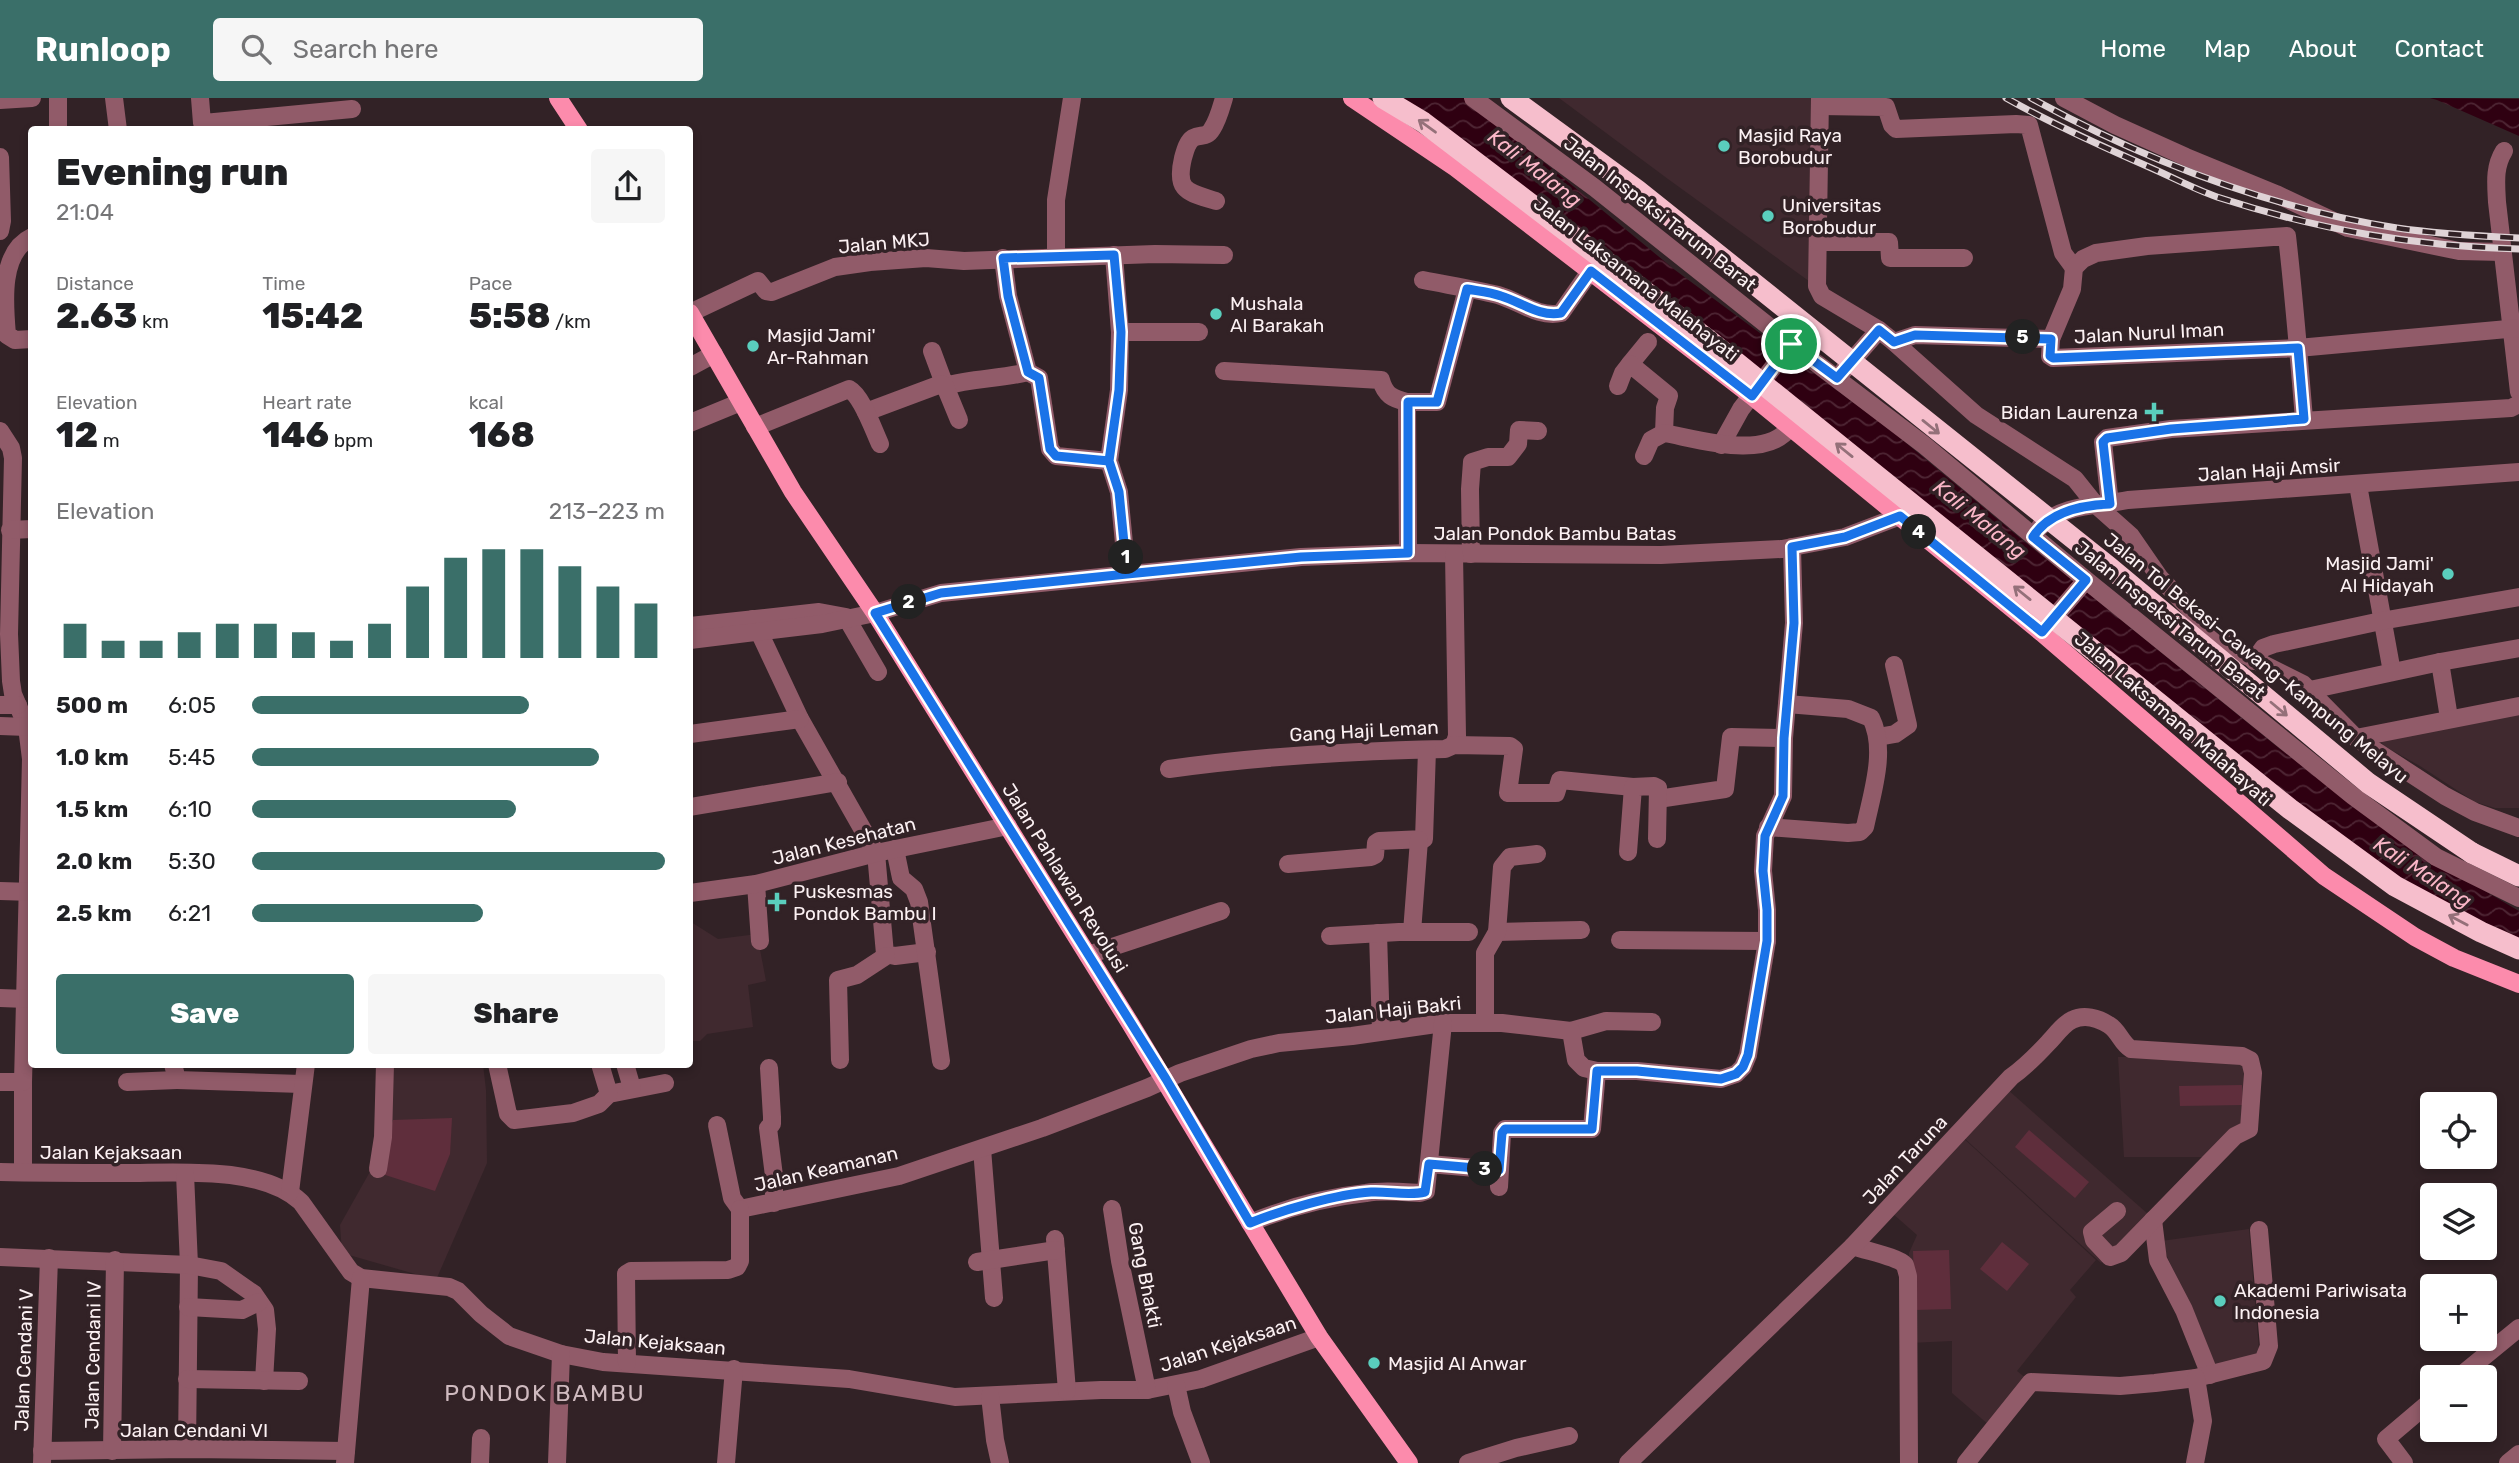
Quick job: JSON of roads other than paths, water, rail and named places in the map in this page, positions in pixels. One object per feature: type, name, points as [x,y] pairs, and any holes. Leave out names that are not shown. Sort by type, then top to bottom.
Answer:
[{"type":"highway","points":[[1383,98],[1423,122],[1706,338],[2290,808],[2395,886],[2519,949]]},
{"type":"highway","name":"Jalan Tol Bekasi–Cawang–Kampung Melayu","points":[[1511,98],[1637,190],[2109,567],[2368,783],[2472,853],[2519,876]]},
{"type":"main road","points":[[558,98],[576,126]]},
{"type":"main road","name":"Jalan Laksamana Malahayati","points":[[1352,98],[1456,168],[1755,391],[1790,427],[2045,628],[2244,810],[2324,876],[2415,937],[2454,958],[2519,984]]},
{"type":"main road","name":"Jalan Pahlawan Revolusi","points":[[693,318],[793,492],[875,613],[1166,1079],[1319,1337],[1409,1463]]},
{"type":"street","points":[[0,100],[32,98]]},
{"type":"street","points":[[58,98],[58,126]]},
{"type":"street","points":[[114,98],[118,126]]},
{"type":"street","points":[[200,98],[202,123],[210,126],[308,122],[343,106]]},
{"type":"street","points":[[1056,257],[1056,200],[1072,98]]},
{"type":"street","points":[[1216,201],[1190,192],[1183,187],[1179,177],[1187,145],[1193,138],[1205,137],[1211,131],[1224,98]]},
{"type":"street","name":"Jalan Inspeksi Tarum Barat","points":[[1473,98],[1604,195],[1788,347],[1837,378],[1924,445],[2084,583],[2327,775],[2436,857],[2519,898]]},
{"type":"street","points":[[2064,98],[2127,131],[2276,194],[2348,228],[2459,251],[2503,252]]},
{"type":"street","points":[[2074,268],[2063,253],[2029,125],[1896,129],[1886,107],[1820,102],[1817,286],[1822,296],[1879,330],[1976,415],[2075,480],[2103,504],[2131,536],[2160,578],[2209,629],[2254,660],[2303,684],[2356,738],[2445,796],[2475,812],[2519,828]]},
{"type":"street","points":[[2504,151],[2498,161],[2496,177],[2503,252],[2515,328],[2519,393]]},
{"type":"street","points":[[0,157],[0,231]]},
{"type":"street","points":[[2051,339],[2072,289],[2074,268],[2083,259],[2096,253],[2287,236],[2304,419]]},
{"type":"street","points":[[28,238],[20,241],[10,251],[3,287],[7,335],[15,340],[28,339]]},
{"type":"street","points":[[1818,242],[1889,242],[1890,258],[1964,258]]},
{"type":"street","name":"Jalan MKJ","points":[[693,312],[758,281],[766,291],[772,292],[844,265],[926,258],[964,261],[1193,253],[1224,255]]},
{"type":"street","points":[[1114,255],[1121,332],[1119,390],[1109,461],[1119,492],[1127,574]]},
{"type":"street","points":[[1003,258],[1008,296],[1028,372]]},
{"type":"street","points":[[1423,280],[1499,295],[1542,313],[1557,314],[1561,313],[1591,271]]},
{"type":"street","points":[[1224,371],[1381,380],[1384,390],[1395,399],[1437,402],[1467,289]]},
{"type":"street","name":"Jalan Nurul Iman","points":[[1894,342],[1915,335],[2051,339],[2050,356],[2053,358],[2298,348],[2515,328]]},
{"type":"street","points":[[1837,378],[1879,330]]},
{"type":"street","points":[[1121,332],[1199,331]]},
{"type":"street","points":[[1618,386],[1623,373],[1648,342]]},
{"type":"street","points":[[1721,445],[1741,409],[1788,347]]},
{"type":"street","points":[[932,351],[959,420]]},
{"type":"street","points":[[693,365],[714,354]]},
{"type":"street","points":[[1630,364],[1669,396],[1665,408],[1664,433]]},
{"type":"street","points":[[866,412],[938,384],[945,386],[983,381],[1028,372],[1039,378],[1053,454],[1109,461]]},
{"type":"street","points":[[755,427],[849,389],[866,412],[880,444]]},
{"type":"street","points":[[693,421],[741,402]]},
{"type":"street","points":[[1408,402],[1408,553]]},
{"type":"street","points":[[2103,504],[2103,442],[2107,438],[2150,430],[2511,408],[2519,404]]},
{"type":"street","points":[[1644,456],[1651,440],[1664,433],[1721,445],[1768,445],[1785,435],[1790,427]]},
{"type":"street","name":"Gang Haji Leman","points":[[1169,769],[1250,758],[1445,749],[1454,745],[1457,737],[1462,554],[1472,462],[1488,457],[1508,457],[1518,444],[1519,430],[1538,431]]},
{"type":"street","points":[[0,432],[11,448],[13,458],[6,490],[10,530],[5,594],[9,705],[27,727],[28,735]]},
{"type":"street","name":"Jalan Haji Amsir","points":[[2033,537],[2042,524],[2052,518],[2128,500],[2519,472]]},
{"type":"street","points":[[2358,485],[2392,672]]},
{"type":"street","name":"Jalan Pondok Bambu Batas","points":[[756,625],[822,624],[875,613],[941,593],[1301,557],[1408,553],[1661,555],[1792,547],[1845,537],[1900,516]]},
{"type":"street","points":[[10,530],[28,529]]},
{"type":"street","points":[[1652,1023],[1606,1021],[1581,1026],[1571,1031],[1576,1060],[1584,1068],[1597,1071],[1637,1071],[1721,1079],[1736,1074],[1743,1067],[1748,1055],[1767,941],[1763,871],[1768,827],[1783,796],[1784,738],[1794,623],[1792,547]]},
{"type":"street","points":[[2045,628],[2084,583]]},
{"type":"street","points":[[2254,660],[2267,646],[2381,621],[2519,597]]},
{"type":"street","points":[[846,617],[878,672]]},
{"type":"street","points":[[693,626],[756,625]]},
{"type":"street","points":[[693,639],[756,625]]},
{"type":"street","points":[[756,625],[800,719],[876,853],[882,946],[886,956]]},
{"type":"street","points":[[2177,654],[2209,629]]},
{"type":"street","points":[[2310,690],[2519,648]]},
{"type":"street","points":[[2440,662],[2449,718]]},
{"type":"street","points":[[1878,737],[1895,734],[1908,726],[1894,666]]},
{"type":"street","points":[[1768,827],[1860,832],[1865,827],[1870,802],[1878,737],[1871,718],[1862,713],[1835,707],[1787,704]]},
{"type":"street","points":[[2327,775],[2356,738],[2519,706]]},
{"type":"street","points":[[693,734],[800,719]]},
{"type":"street","points":[[0,726],[27,727]]},
{"type":"street","points":[[1658,799],[1725,789],[1731,737],[1784,738]]},
{"type":"street","points":[[1454,745],[1513,747],[1507,790],[1512,794],[1556,793],[1560,780],[1633,787],[1657,786],[1657,839]]},
{"type":"street","points":[[1288,864],[1371,857],[1375,855],[1379,841],[1424,838],[1427,750]]},
{"type":"street","points":[[693,806],[838,782]]},
{"type":"street","points":[[1628,852],[1633,787]]},
{"type":"street","name":"Jalan Kesehatan","points":[[693,893],[756,884],[876,853],[1008,826]]},
{"type":"street","points":[[1412,932],[1419,840]]},
{"type":"street","points":[[895,849],[901,878],[918,894],[941,1061]]},
{"type":"street","points":[[1485,1022],[1486,953],[1497,932],[1502,867],[1510,857],[1537,854]]},
{"type":"street","points":[[756,884],[760,941]]},
{"type":"street","points":[[0,891],[28,892]]},
{"type":"street","points":[[1088,954],[1221,911]]},
{"type":"street","points":[[1497,932],[1581,930]]},
{"type":"street","points":[[1330,936],[1469,932]]},
{"type":"street","points":[[1378,933],[1381,1031]]},
{"type":"street","points":[[1620,940],[1767,941]]},
{"type":"street","points":[[23,1172],[28,946]]},
{"type":"street","points":[[841,1060],[838,980],[857,975],[886,956],[927,952]]},
{"type":"street","points":[[0,998],[26,999]]},
{"type":"street","name":"Jalan Taruna","points":[[1628,1463],[1853,1246],[2011,1077],[2028,1064],[2070,1020],[2094,1018],[2110,1025],[2131,1049],[2242,1056],[2250,1060],[2253,1073],[2249,1129],[2235,1136],[2153,1220]]},
{"type":"street","name":"Jalan Haji Bakri","points":[[1166,1079],[1251,1049],[1279,1043],[1443,1023],[1485,1022],[1571,1031]]},
{"type":"street","points":[[1250,1223],[1268,1216],[1368,1192],[1425,1192],[1443,1023]]},
{"type":"street","points":[[305,1068],[290,1192],[301,1202],[351,1272],[361,1278],[345,1457]]},
{"type":"street","points":[[378,1169],[383,1137],[385,1068]]},
{"type":"street","points":[[498,1068],[508,1114],[514,1120],[587,1110],[599,1104],[609,1094],[665,1083]]},
{"type":"street","points":[[601,1068],[609,1094]]},
{"type":"street","points":[[626,1068],[632,1088]]},
{"type":"street","points":[[769,1068],[772,1124],[768,1128],[774,1176],[774,1203]]},
{"type":"street","points":[[1429,1164],[1499,1178],[1502,1133],[1505,1129],[1592,1129],[1597,1071]]},
{"type":"street","points":[[127,1082],[175,1072],[242,1072],[302,1084]]},
{"type":"street","name":"Jalan Keamanan","points":[[627,1363],[626,1274],[631,1271],[728,1270],[737,1267],[740,1261],[740,1209],[898,1176],[982,1149],[1166,1079]]},
{"type":"street","points":[[0,1082],[23,1082]]},
{"type":"street","points":[[717,1125],[732,1198],[740,1209]]},
{"type":"street","points":[[982,1149],[985,1261],[995,1298]]},
{"type":"street","name":"Jalan Kejaksaan","points":[[0,1172],[185,1174],[247,1178],[290,1192]]},
{"type":"street","points":[[185,1174],[189,1265],[187,1449]]},
{"type":"street","name":"Gang Bhakti","points":[[1112,1209],[1147,1390]]},
{"type":"street","points":[[2117,1211],[2092,1232],[2094,1240],[2110,1257],[2121,1253],[2153,1220]]},
{"type":"street","points":[[2153,1220],[2158,1260],[2184,1310],[2203,1377],[2203,1421],[2195,1463]]},
{"type":"street","points":[[1966,1463],[2031,1382],[2120,1385],[2203,1377],[2259,1363],[2265,1359],[2268,1352],[2259,1230]]},
{"type":"street","points":[[985,1261],[1055,1244],[1067,1391]]},
{"type":"street","points":[[1853,1246],[1896,1258],[1905,1265],[1908,1276],[1909,1463]]},
{"type":"street","points":[[0,1257],[115,1260],[189,1265],[221,1271],[254,1294],[265,1310],[267,1329],[264,1381]]},
{"type":"street","name":"Jalan Cendani V","points":[[42,1457],[48,1258]]},
{"type":"street","name":"Jalan Cendani IV","points":[[112,1451],[115,1260]]},
{"type":"street","name":"Jalan Kejaksaan","points":[[361,1278],[449,1287],[458,1291],[509,1336],[561,1354],[603,1362],[849,1379],[937,1396],[1147,1390],[1223,1372],[1319,1337]]},
{"type":"street","points":[[188,1307],[242,1310],[260,1302]]},
{"type":"street","points":[[2474,1365],[2519,1328]]},
{"type":"street","points":[[557,1463],[561,1354]]},
{"type":"street","points":[[726,1463],[734,1370]]},
{"type":"street","points":[[187,1380],[299,1381]]},
{"type":"street","points":[[1177,1385],[1182,1412],[1201,1463]]},
{"type":"street","points":[[990,1396],[1000,1463]]},
{"type":"street","points":[[2404,1463],[2386,1439],[2420,1410]]},
{"type":"street","points":[[1468,1463],[1569,1436]]},
{"type":"street","points":[[480,1463],[481,1438]]},
{"type":"street","name":"Jalan Cendani VI","points":[[42,1457],[112,1451],[187,1449],[345,1457]]},
{"type":"street","points":[[2508,1463],[2519,1454]]},
{"type":"water","name":"Kali Malang","points":[[1396,98],[1466,98],[1675,270],[1893,432],[2280,749],[2405,844],[2519,911],[2519,945],[2387,873],[2280,792],[2048,600]]},
{"type":"water","points":[[2430,98],[2519,99],[2519,136],[2437,100]]},
{"type":"railway","points":[[2006,98],[2191,187],[2255,209],[2329,227],[2404,240],[2519,249]]},
{"type":"railway","points":[[2031,98],[2074,121],[2163,161],[2208,179],[2302,208],[2397,228],[2519,238]]},
{"type":"place","name":"Masjid Raya Borobudur","points":[[1724,146]]},
{"type":"place","name":"Universitas Borobudur","points":[[1768,216]]},
{"type":"place","name":"Mushala Al Barakah","points":[[1216,314]]},
{"type":"place","name":"Masjid Jami' Ar-Rahman","points":[[753,346]]},
{"type":"place","name":"Bidan Laurenza","points":[[2154,412]]},
{"type":"place","name":"Masjid Jami' Al Hidayah","points":[[2448,574]]},
{"type":"place","name":"Puskesmas Pondok Bambu I","points":[[777,902]]},
{"type":"place","name":"Akademi Pariwisata Indonesia","points":[[2220,1301]]},
{"type":"place","name":"Masjid Al Anwar","points":[[1374,1363]]},
{"type":"district","name":"PONDOK BAMBU","points":[[545,1393]]}]
